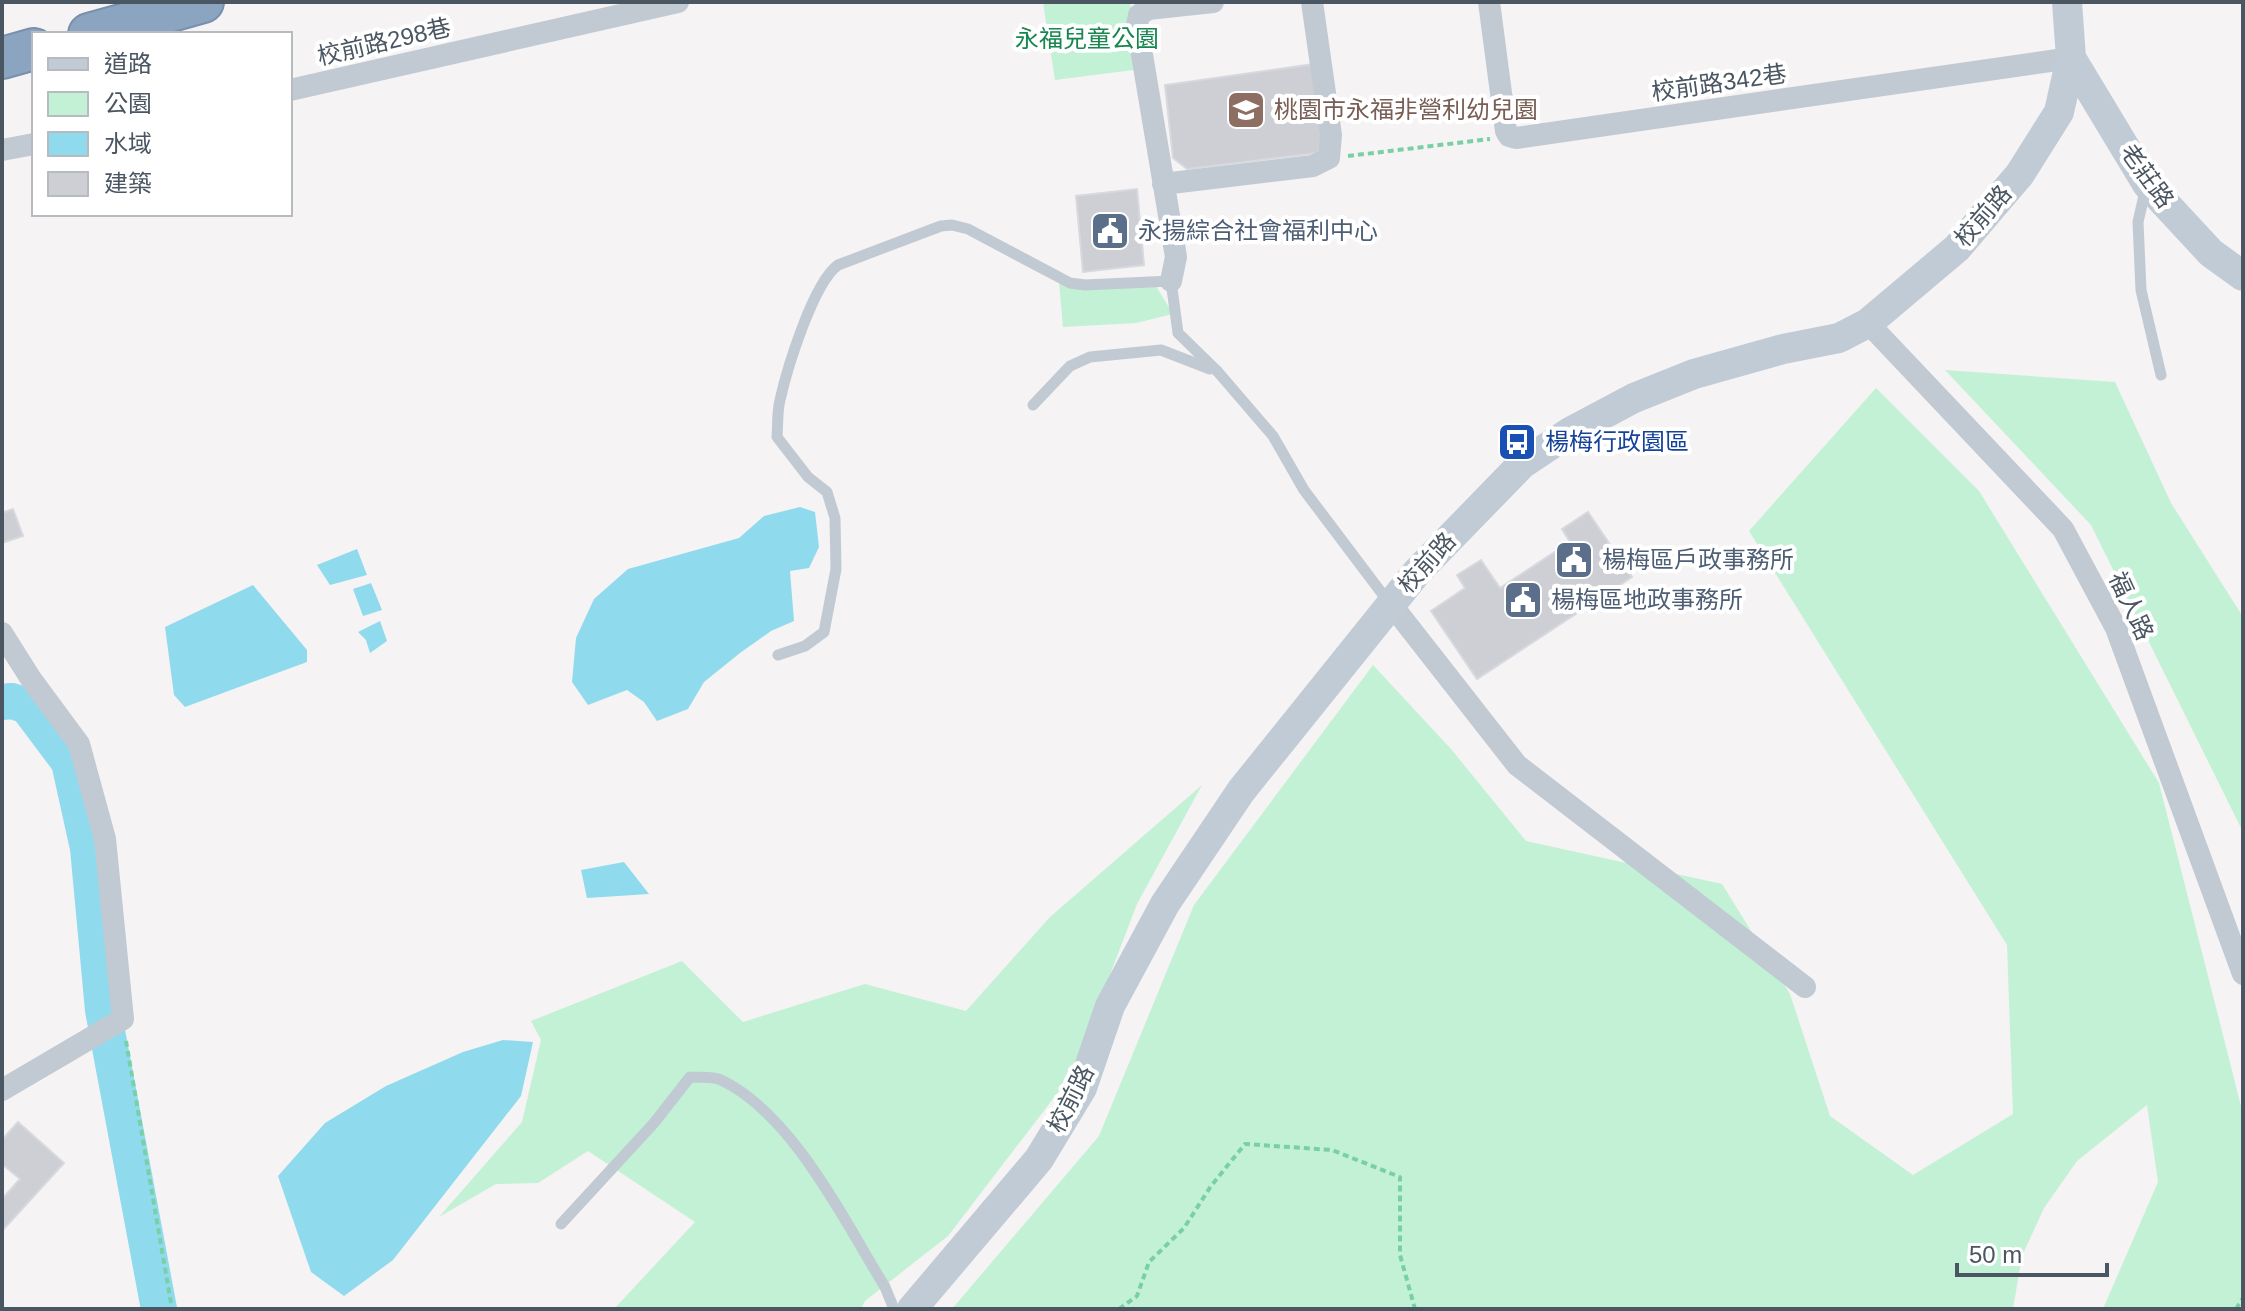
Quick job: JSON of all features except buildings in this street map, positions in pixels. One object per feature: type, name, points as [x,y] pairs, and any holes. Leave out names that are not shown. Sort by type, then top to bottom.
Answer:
[{"type":"highway","points":[[96,32],[203,2]]},
{"type":"highway","points":[[2,58],[32,50]]},
{"type":"street","name":"校前路298巷","points":[[292,90],[678,2]]},
{"type":"street","points":[[1171,281],[1176,257],[1137,25],[1139,15],[1148,9],[1213,2]]},
{"type":"street","points":[[1163,184],[1313,166],[1329,158],[1331,135],[1312,2]]},
{"type":"street","points":[[1489,2],[1509,136]]},
{"type":"street","name":"校前路","points":[[912,1309],[1039,1159],[1082,1088],[1110,1006],[1165,904],[1241,791],[1417,572],[1522,464],[1570,432],[1634,398],[1694,374],[1783,349],[1839,338],[1868,323],[1957,248],[2020,174],[2059,112],[2071,58],[2067,2]]},
{"type":"street","name":"校前路342巷","points":[[1509,136],[1516,138],[2071,58]]},
{"type":"street","name":"老莊路","points":[[2071,58],[2147,184],[2211,253],[2243,276]]},
{"type":"street","points":[[2,150],[32,144]]},
{"type":"street","name":"福人路","points":[[1868,323],[2063,529],[2116,628],[2243,974]]},
{"type":"street","points":[[1391,604],[1517,765],[1805,987]]},
{"type":"street","points":[[2,633],[79,744],[105,839],[123,1019],[2,1090]]},
{"type":"lane","points":[[2147,184],[2138,222],[2141,290],[2161,375]]},
{"type":"lane","points":[[778,655],[805,646],[824,632],[836,569],[835,518],[827,492],[808,477],[777,437],[779,402],[816,296],[838,265],[952,225],[968,229],[1070,283],[1171,281],[1178,333],[1218,372],[1273,436],[1304,490],[1391,604]]},
{"type":"lane","points":[[1033,405],[1070,366],[1090,357],[1161,350],[1218,372]]},
{"type":"lane","points":[[561,1224],[654,1123],[690,1077],[717,1078],[758,1106],[806,1160],[885,1287],[894,1309]]},
{"type":"path","points":[[1329,158],[1509,136]]},
{"type":"path","points":[[123,1019],[172,1309]]},
{"type":"path","points":[[1119,1309],[1137,1296],[1149,1262],[1184,1228],[1211,1186],[1245,1144],[1332,1150],[1400,1177],[1400,1255],[1415,1309]]},
{"type":"path","points":[[2236,1309],[2243,1298]]},
{"type":"path","points":[[1867,1309],[1882,1309]]},
{"type":"green space","name":"永福兒童公園","points":[[1043,2],[1130,2],[1141,69],[1055,80]]},
{"type":"green space","points":[[1151,278],[1173,314],[1136,323],[1063,327],[1059,282]]},
{"type":"green space","points":[[1945,370],[2115,382],[2171,503],[2243,617],[2243,832],[2091,525]]},
{"type":"green space","points":[[1876,388],[1979,491],[2159,783],[2243,1114],[2243,1309],[2103,1309],[2158,1182],[2147,1105],[2077,1161],[2044,1208],[2022,1256],[2013,1309],[952,1309],[1099,1136],[1194,905],[1373,665],[1451,749],[1526,841],[1722,884],[1790,994],[1830,1116],[1913,1175],[2013,1114],[2007,945],[1749,531]]},
{"type":"green space","points":[[1202,785],[1137,904],[1072,1074],[948,1236],[865,1301],[861,1309],[614,1309],[695,1222],[588,1151],[538,1183],[496,1184],[439,1217],[522,1122],[541,1040],[531,1021],[682,961],[743,1022],[865,984],[966,1011],[1050,917]]},
{"type":"water","points":[[800,507],[815,512],[819,547],[809,568],[790,571],[794,621],[771,631],[704,682],[688,709],[657,721],[644,702],[627,690],[588,705],[572,682],[576,638],[594,599],[628,569],[739,538],[764,516]]},
{"type":"water","points":[[357,549],[367,575],[330,585],[317,565]]},
{"type":"water","points":[[371,583],[382,610],[363,616],[353,589]]},
{"type":"water","points":[[253,585],[307,650],[307,662],[185,707],[174,695],[165,627]]},
{"type":"water","points":[[380,621],[387,641],[370,653],[366,640],[358,632]]},
{"type":"water","points":[[624,862],[649,894],[587,898],[581,870]]},
{"type":"water","points":[[503,1040],[533,1042],[521,1096],[393,1260],[344,1296],[311,1272],[278,1176],[325,1123],[386,1086],[463,1052]]},
{"type":"waterway","points":[[2,702],[12,701],[27,706],[69,762],[88,848],[103,1010],[159,1309]]},
{"type":"place","name":"桃園市永福非營利幼兒園","points":[[1246,110]]},
{"type":"place","name":"永揚綜合社會福利中心","points":[[1110,231]]},
{"type":"place","name":"楊梅行政園區","points":[[1517,442]]},
{"type":"place","name":"楊梅區戶政事務所","points":[[1574,560]]},
{"type":"place","name":"楊梅區地政事務所","points":[[1523,600]]}]
